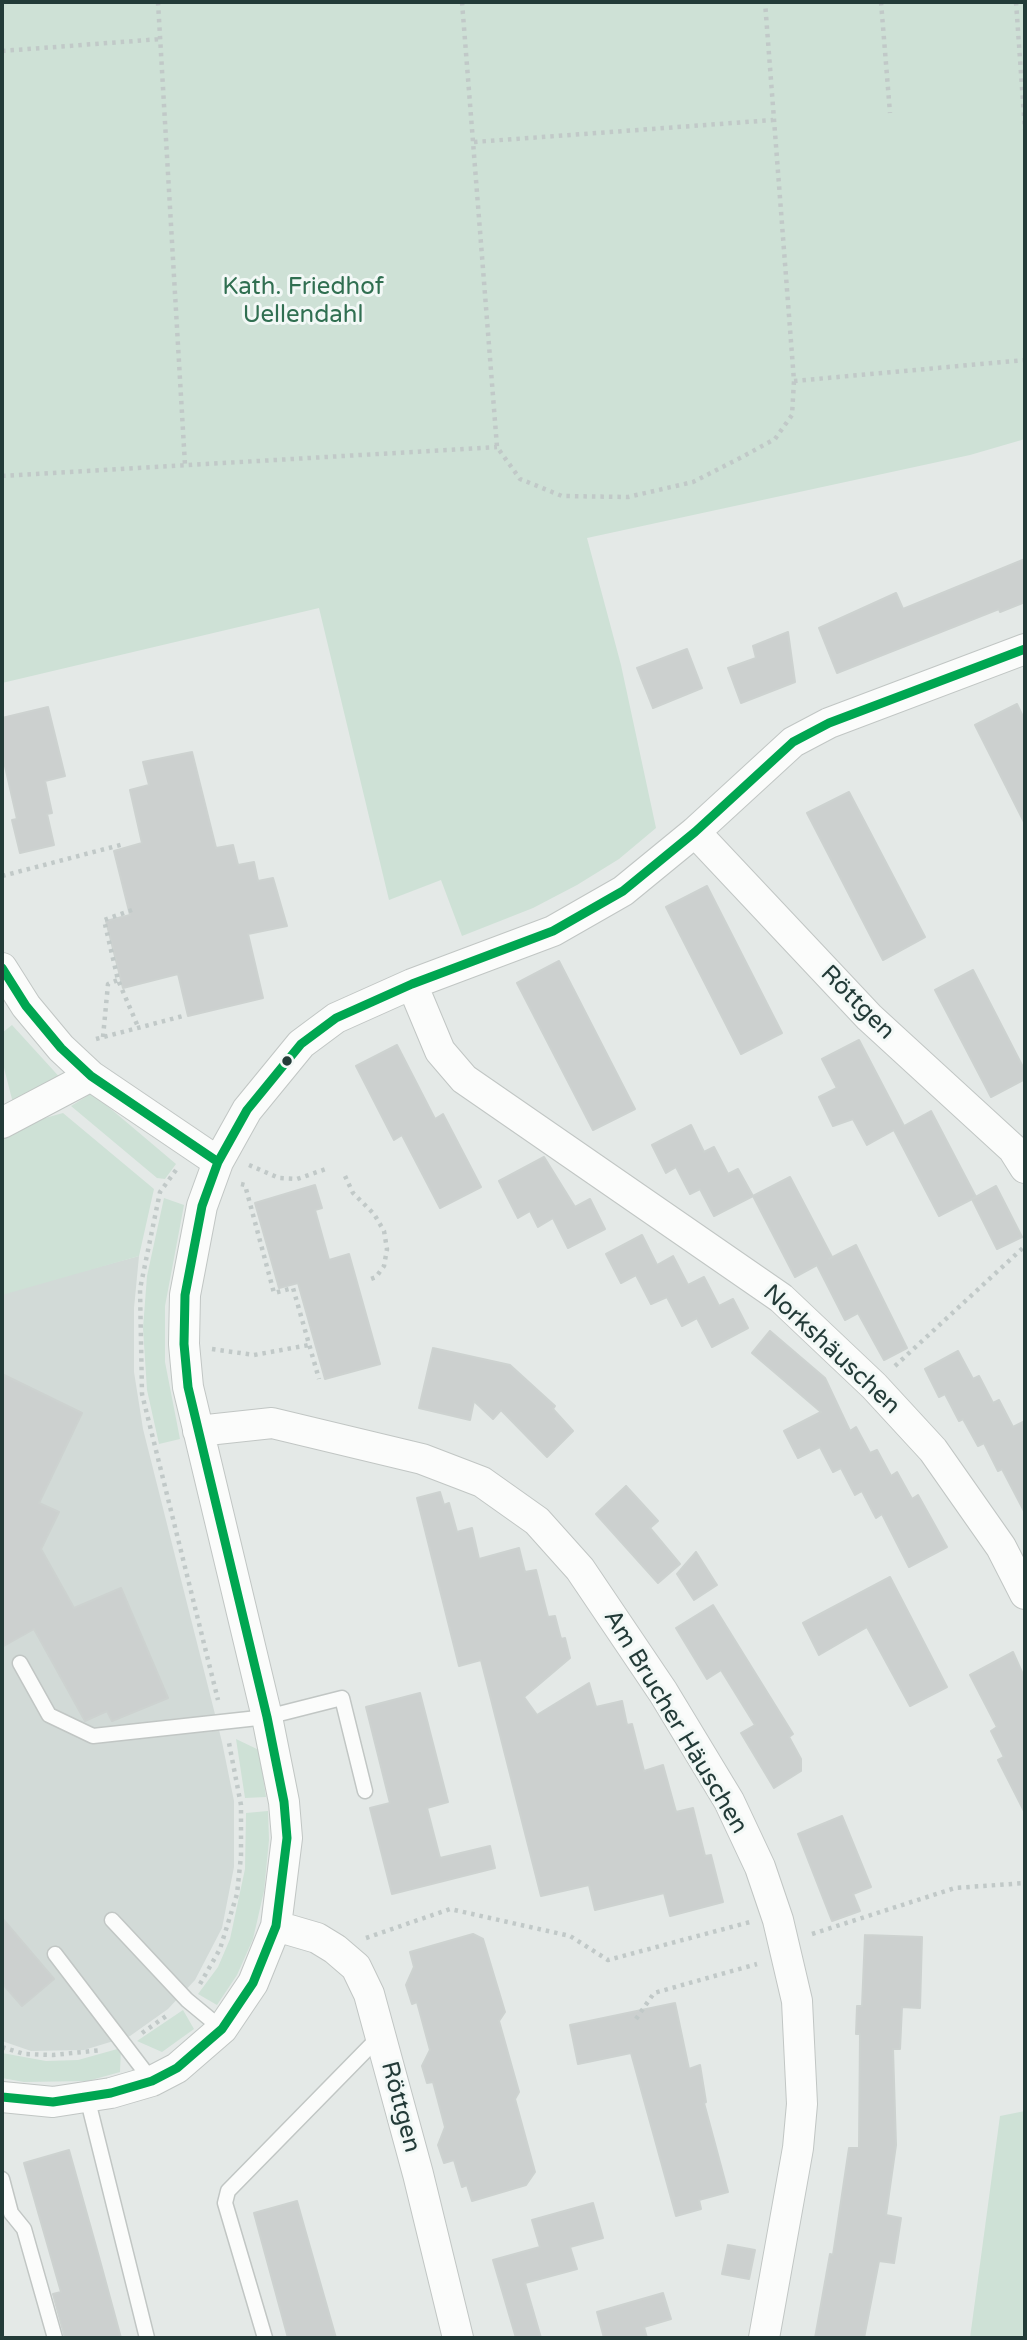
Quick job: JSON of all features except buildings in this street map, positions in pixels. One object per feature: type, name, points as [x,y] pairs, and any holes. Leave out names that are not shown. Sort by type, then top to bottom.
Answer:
[{"type":"street","points":[[2,2097],[53,2102],[87,2097],[152,2081],[177,2068],[222,2029],[253,1983],[276,1926],[287,1838],[267,1717],[188,1387],[184,1344],[191,1252],[202,1206],[219,1161],[254,1102],[301,1044],[336,1018],[412,984],[553,931],[623,891],[695,832],[793,742],[829,723],[1025,649]]},
{"type":"street","name":"Röttgen","points":[[695,832],[869,1017],[1013,1149],[1025,1168]]},
{"type":"street","points":[[2,968],[26,1006],[61,1048],[92,1076],[219,1161]]},
{"type":"street","name":"Norkshäuschen","points":[[412,984],[440,1051],[464,1079],[781,1298],[874,1386],[933,1450],[1001,1547],[1025,1594]]},
{"type":"street","points":[[2,1123],[92,1076]]},
{"type":"street","name":"Am Brucher Häuschen","points":[[198,1431],[272,1423],[422,1459],[482,1482],[537,1521],[580,1569],[663,1692],[716,1779],[760,1867],[783,1939],[797,2001],[802,2104],[799,2148],[764,2338]]},
{"type":"street","name":"Röttgen","points":[[276,1926],[317,1938],[335,1949],[356,1966],[369,1994],[458,2338]]},
{"type":"lane","points":[[20,1663],[49,1714],[93,1736],[267,1717],[342,1698],[365,1791]]},
{"type":"lane","points":[[112,1920],[187,2000],[222,2029]]},
{"type":"lane","points":[[55,1954],[125,2042],[152,2081]]},
{"type":"lane","points":[[265,2338],[225,2203],[228,2191],[380,2036]]},
{"type":"lane","points":[[87,2097],[147,2338]]},
{"type":"lane","points":[[2,2179],[11,2213],[23,2229],[55,2338]]},
{"type":"path","points":[[158,2],[185,465]]},
{"type":"path","points":[[462,2],[497,447],[520,479],[562,496],[628,497],[693,482],[775,439],[792,415],[794,381],[765,2]]},
{"type":"path","points":[[881,2],[890,113]]},
{"type":"path","points":[[1016,2],[1025,130]]},
{"type":"path","points":[[2,51],[161,39]]},
{"type":"path","points":[[474,142],[773,120]]},
{"type":"path","points":[[794,381],[1025,360]]},
{"type":"path","points":[[2,476],[497,447]]},
{"type":"path","points":[[2,876],[124,844]]},
{"type":"path","points":[[132,910],[104,920],[118,980],[139,1028]]},
{"type":"path","points":[[103,1037],[108,984],[118,980]]},
{"type":"path","points":[[61,1048],[183,1016]]},
{"type":"path","points":[[2,2047],[24,2054],[53,2055],[85,2053],[125,2042],[187,2000],[204,1978],[220,1949],[237,1894],[241,1856],[241,1805],[224,1722],[155,1453],[142,1394],[139,1345],[140,1289],[160,1192],[193,1146]]},
{"type":"path","points":[[219,1161],[279,1178],[297,1179],[329,1168]]},
{"type":"path","points":[[219,1161],[245,1185],[274,1293],[293,1288],[319,1379]]},
{"type":"path","points":[[345,1176],[353,1193],[374,1213],[384,1231],[387,1249],[384,1266],[376,1277],[368,1280]]},
{"type":"path","points":[[874,1386],[1025,1246]]},
{"type":"path","points":[[184,1344],[254,1355],[309,1345]]},
{"type":"path","points":[[636,2019],[654,1993],[783,1939],[955,1888],[1025,1883]]},
{"type":"path","points":[[335,1949],[450,1909],[570,1936],[608,1960],[736,1923],[783,1939]]},
{"type":"shaded area","points":[[139,1256],[134,1308],[134,1372],[143,1429],[222,1742],[234,1801],[234,1867],[222,1928],[195,1980],[168,2009],[130,2036],[84,2050],[31,2051],[2,2041],[2,1293]]},
{"type":"green space","name":"Kath. Friedhof Uellendahl","points":[[2,2],[1025,2],[1025,439],[970,455],[587,538],[621,665],[656,828],[619,859],[577,885],[533,908],[462,936],[441,880],[389,900],[319,608],[2,683]]},
{"type":"green space","points":[[12,1025],[64,1082],[15,1111],[2,1060],[2,1033]]},
{"type":"green space","points":[[92,1093],[176,1164],[165,1179],[157,1178],[71,1106]]},
{"type":"green space","points":[[63,1113],[154,1189],[139,1256],[2,1295],[2,1130]]},
{"type":"green space","points":[[164,1198],[184,1205],[165,1306],[165,1362],[180,1439],[159,1444],[147,1390],[143,1328],[147,1276]]},
{"type":"green space","points":[[236,1739],[259,1750],[266,1797],[245,1798]]},
{"type":"green space","points":[[268,1811],[269,1840],[264,1891],[253,1939],[237,1975],[217,2005],[198,1994],[218,1967],[230,1939],[245,1869],[246,1813]]},
{"type":"green space","points":[[183,2010],[194,2029],[162,2052],[137,2041]]},
{"type":"green space","points":[[121,2048],[120,2072],[88,2081],[24,2082],[2,2078],[2,2053],[46,2061],[78,2060]]},
{"type":"green space","points":[[1025,2111],[1025,2338],[970,2338],[1000,2116]]},
{"type":"transit line","points":[[2,2097],[53,2102],[111,2093],[152,2081],[177,2068],[222,2029],[253,1983],[276,1926],[287,1838],[284,1802],[267,1717],[188,1387],[184,1344],[185,1295],[202,1206],[218,1162],[247,1110],[301,1044],[336,1018],[412,984],[553,931],[623,891],[695,832],[793,742],[829,723],[1025,649]]},
{"type":"transit line","points":[[2,968],[26,1006],[61,1048],[91,1076],[218,1162]]}]
